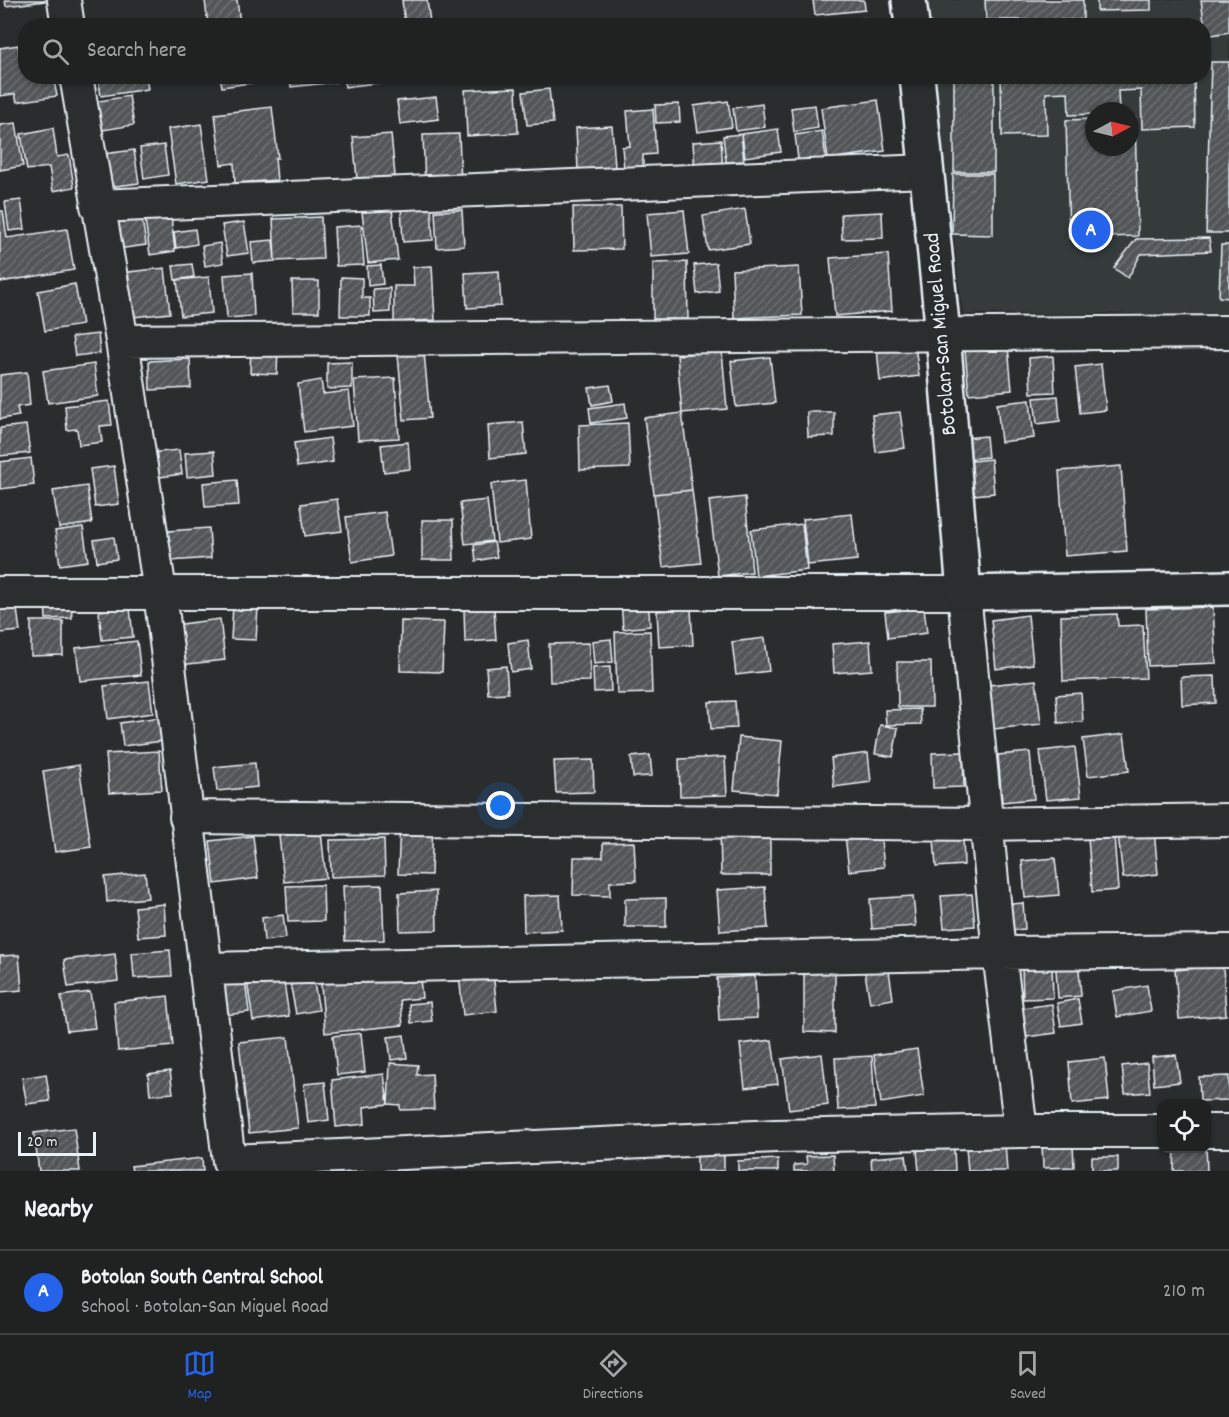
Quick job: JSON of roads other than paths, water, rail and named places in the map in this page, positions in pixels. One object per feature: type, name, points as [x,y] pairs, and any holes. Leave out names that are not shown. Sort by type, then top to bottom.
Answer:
[{"type":"main road","points":[[909,0],[911,18]]},
{"type":"main road","name":"Botolan-San Miguel Road","points":[[918,84],[943,334],[964,593]]},
{"type":"main road","points":[[964,593],[1229,588]]},
{"type":"street","points":[[64,0],[67,18]]},
{"type":"street","points":[[77,84],[122,342],[160,592],[229,1161],[776,1136],[1157,1131]]},
{"type":"street","points":[[97,206],[926,171]]},
{"type":"street","points":[[122,342],[1229,332]]},
{"type":"street","points":[[0,593],[964,593],[999,953],[1022,1131]]},
{"type":"street","points":[[186,817],[986,824],[1229,820]]},
{"type":"street","points":[[206,969],[999,953],[1229,951]]},
{"type":"street","points":[[1211,1131],[1229,1131]]},
{"type":"place","name":"Botolan South Central School","points":[[1091,230]]}]
